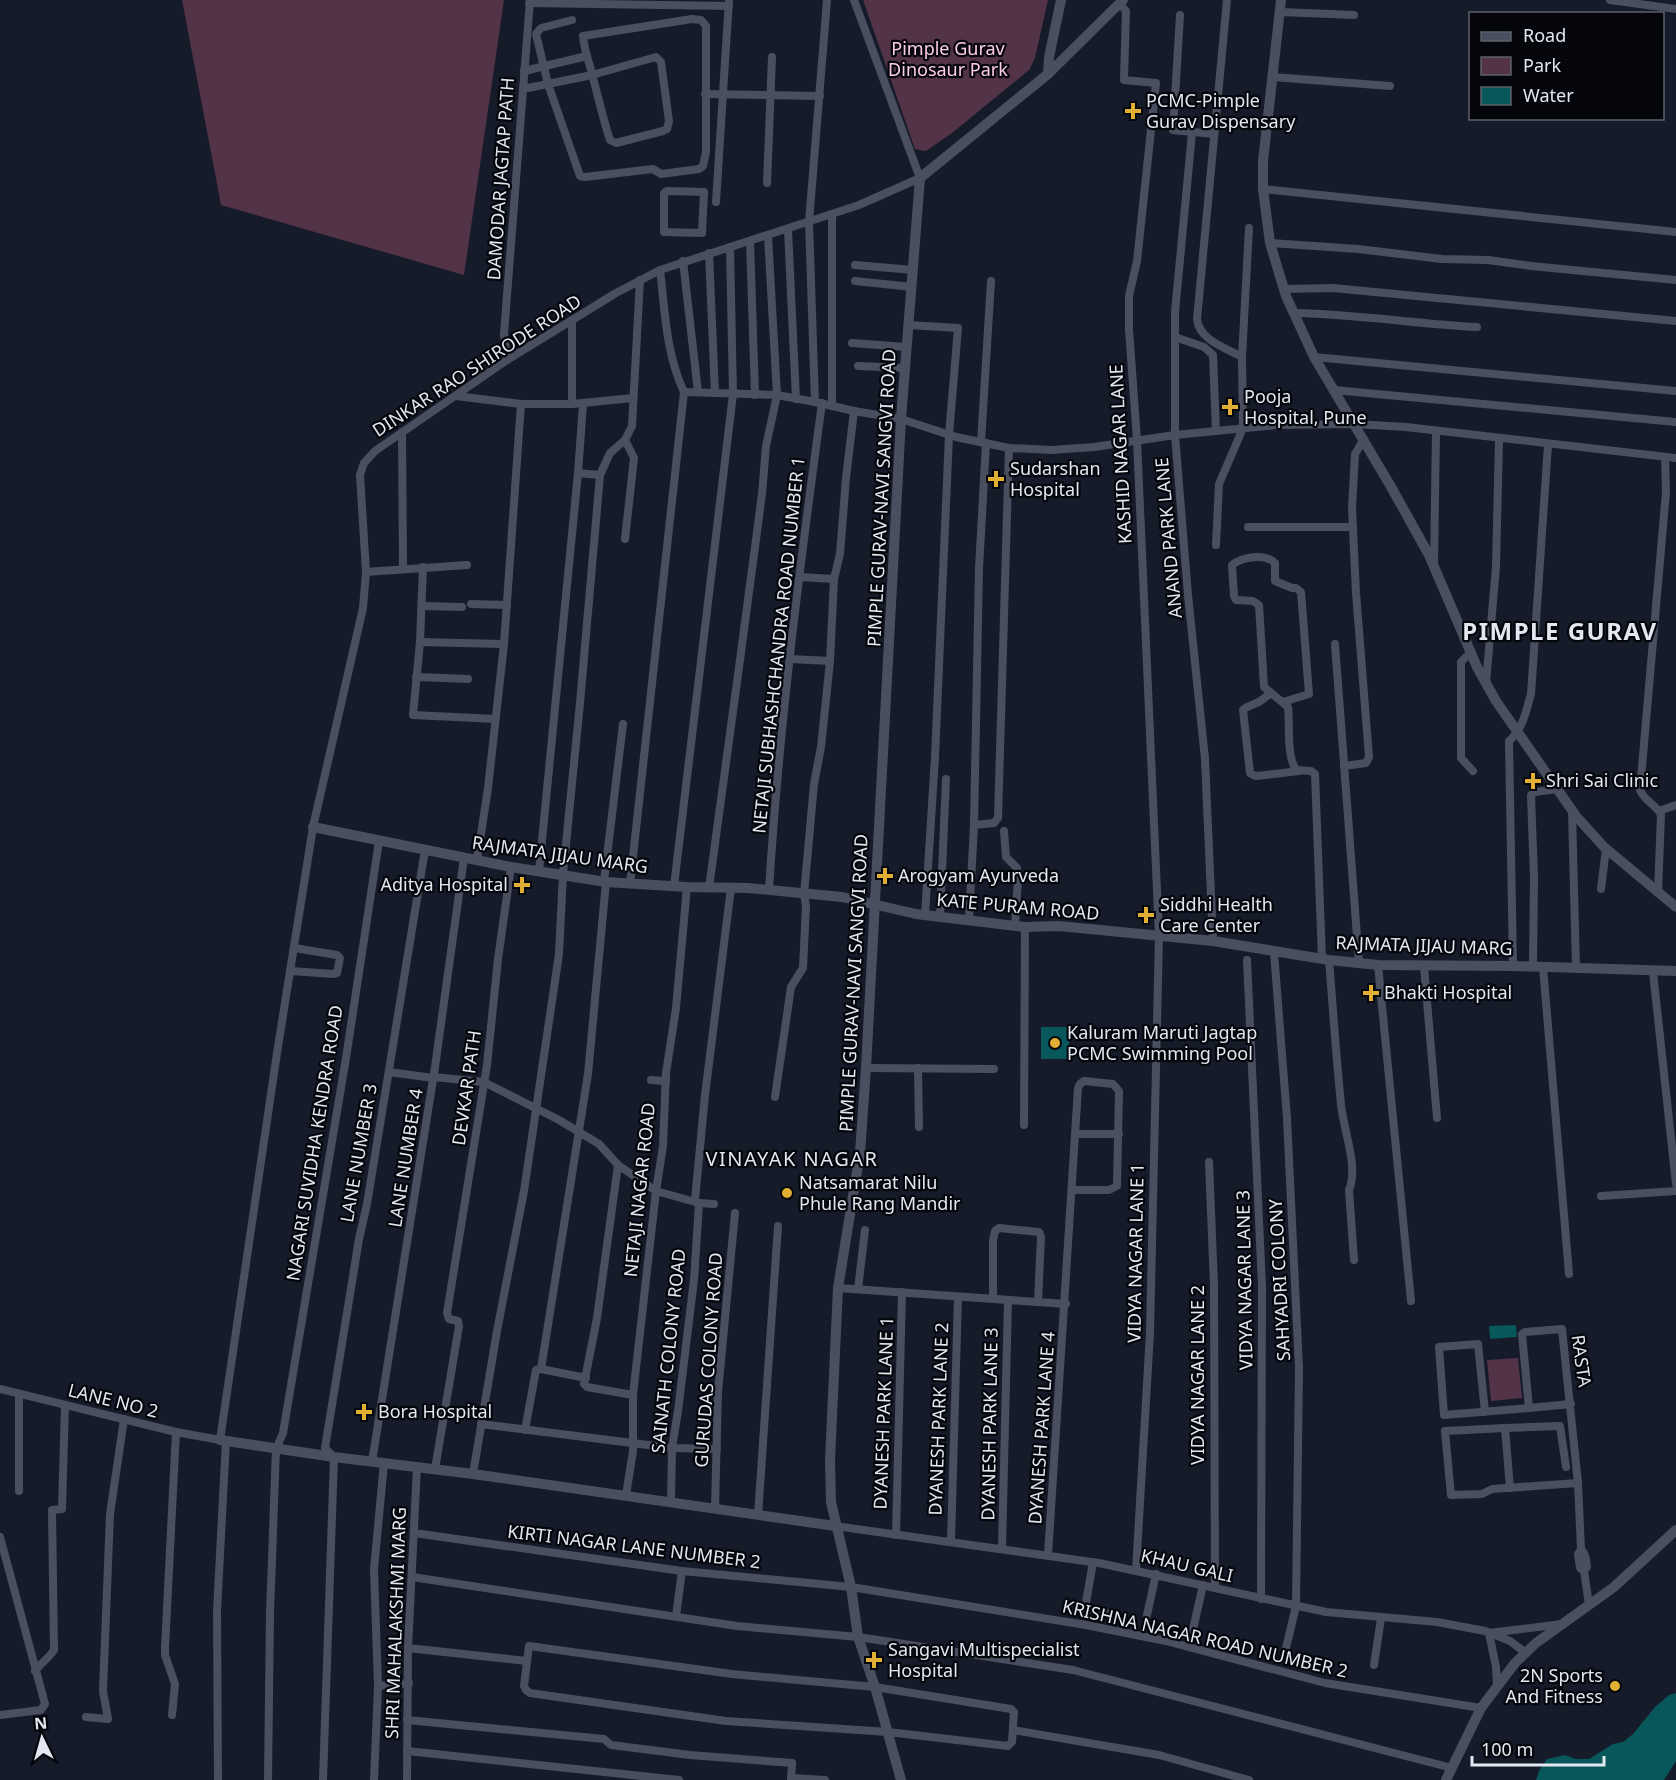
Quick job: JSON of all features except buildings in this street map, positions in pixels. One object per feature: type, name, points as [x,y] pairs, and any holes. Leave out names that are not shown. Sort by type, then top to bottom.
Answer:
[{"type":"street","name":"NETAJI SUBHASHCHANDRA ROAD NUMBER 1","points":[[769,890],[774,811],[818,402],[809,222],[827,0]]},
{"type":"street","points":[[854,0],[920,178],[1048,74],[1121,2]]},
{"type":"street","points":[[1048,74],[1049,57],[1061,0]]},
{"type":"street","points":[[1227,0],[1198,326],[1202,334],[1242,357]]},
{"type":"street","points":[[1281,0],[1263,161],[1263,189],[1270,243],[1284,289],[1314,357],[1409,518],[1434,568],[1470,652],[1486,684],[1517,734],[1572,809],[1606,849],[1676,907]]},
{"type":"street","points":[[1610,0],[1675,6]]},
{"type":"street","points":[[530,2],[729,3],[725,95],[716,202]]},
{"type":"street","name":"DAMODAR JAGTAP PATH","points":[[507,360],[504,334],[530,2]]},
{"type":"street","name":"KASHID NAGAR LANE","points":[[1121,2],[1126,11],[1124,80],[1156,83],[1137,261],[1129,296],[1129,329],[1137,440],[1159,936]]},
{"type":"street","points":[[1280,12],[1354,15]]},
{"type":"street","points":[[1180,15],[1173,130],[1214,134]]},
{"type":"street","points":[[523,89],[548,84],[592,75],[652,57],[659,58],[669,121],[667,129],[616,143],[611,142],[592,75],[583,38],[586,35],[701,20],[706,26],[706,152],[705,162],[701,168],[661,174],[652,169],[585,177],[578,173],[548,84],[536,32],[541,28],[572,20]]},
{"type":"street","points":[[524,71],[587,56]]},
{"type":"street","points":[[766,183],[772,57]]},
{"type":"street","points":[[1273,77],[1390,86]]},
{"type":"street","points":[[705,94],[820,96]]},
{"type":"street","name":"ANAND PARK LANE","points":[[1192,133],[1175,312],[1175,435],[1205,759],[1213,941]]},
{"type":"street","name":"DINKAR RAO SHIRODE ROAD","points":[[218,1780],[217,1611],[223,1440],[313,827],[358,630],[366,572],[360,476],[364,463],[375,451],[507,360],[640,280],[683,261],[788,230],[860,205],[920,178]]},
{"type":"street","name":"PIMPLE GURAV-NAVI SANGVI ROAD","points":[[901,1780],[875,1687],[858,1637],[851,1587],[831,1502],[830,1460],[838,1288],[860,1153],[866,1068],[901,419],[920,178]]},
{"type":"street","points":[[1263,189],[1676,232]]},
{"type":"street","points":[[704,192],[702,233],[663,231],[664,192],[704,192],[717,192]]},
{"type":"street","points":[[832,215],[832,405]]},
{"type":"street","points":[[1216,545],[1219,484],[1243,429],[1242,357],[1249,228]]},
{"type":"street","points":[[788,230],[796,399]]},
{"type":"street","points":[[709,888],[766,446],[777,395],[768,236]]},
{"type":"street","points":[[750,241],[755,394]]},
{"type":"street","points":[[1270,243],[1358,249],[1442,259],[1488,260],[1676,280]]},
{"type":"street","points":[[674,886],[733,394],[730,247]]},
{"type":"street","points":[[709,253],[715,393]]},
{"type":"street","points":[[683,261],[698,392]]},
{"type":"street","points":[[855,265],[913,270]]},
{"type":"street","points":[[630,884],[684,392],[668,337],[660,270]]},
{"type":"street","points":[[473,1474],[524,1191],[559,954],[563,874],[600,475],[610,453],[625,440],[632,426],[640,280]]},
{"type":"street","points":[[855,281],[912,287]]},
{"type":"street","points":[[969,920],[974,825],[980,547],[991,281]]},
{"type":"street","points":[[1284,289],[1333,288],[1676,321]]},
{"type":"street","points":[[1295,313],[1477,327]]},
{"type":"street","points":[[572,320],[572,404]]},
{"type":"street","points":[[909,325],[958,328],[949,435],[935,757],[925,915]]},
{"type":"street","points":[[1175,337],[1204,347],[1213,355],[1216,431]]},
{"type":"street","points":[[852,343],[907,347]]},
{"type":"street","points":[[1314,357],[1676,391]]},
{"type":"street","points":[[858,366],[905,368]]},
{"type":"street","points":[[1334,390],[1676,422]]},
{"type":"street","points":[[684,392],[777,395],[818,402],[901,419],[949,435],[1009,448],[1052,450],[1277,425],[1355,424],[1676,458]]},
{"type":"street","points":[[456,396],[521,404],[583,404],[633,398]]},
{"type":"street","points":[[477,860],[488,788],[504,644],[521,404]]},
{"type":"street","points":[[539,871],[583,404]]},
{"type":"street","points":[[776,1097],[791,987],[803,968],[806,906],[804,894],[814,784],[821,747],[830,661],[834,579],[840,554],[854,411]]},
{"type":"street","points":[[1434,568],[1437,431]]},
{"type":"street","points":[[402,432],[403,569]]},
{"type":"street","points":[[1344,766],[1366,763],[1368,757],[1353,527],[1355,454],[1364,439]]},
{"type":"street","points":[[1486,684],[1496,567],[1499,439]]},
{"type":"street","points":[[625,440],[634,458],[625,539]]},
{"type":"street","points":[[1513,966],[1509,741],[1517,734],[1525,717],[1531,694],[1548,445]]},
{"type":"street","points":[[974,825],[994,823],[998,818],[1009,448]]},
{"type":"street","points":[[1658,892],[1661,815],[1642,796],[1640,790],[1666,492],[1665,458]]},
{"type":"street","points":[[578,473],[600,475]]},
{"type":"street","points":[[1248,527],[1353,527]]},
{"type":"street","points":[[1283,702],[1309,694],[1301,592],[1275,581],[1275,563],[1270,559],[1262,557],[1240,560],[1232,565],[1234,596],[1236,600],[1254,601],[1260,605],[1264,687],[1288,707],[1290,755],[1293,766],[1300,771]]},
{"type":"street","points":[[366,572],[467,565]]},
{"type":"street","points":[[423,567],[420,642],[413,715],[495,719]]},
{"type":"street","points":[[800,577],[834,579]]},
{"type":"street","points":[[471,604],[507,605]]},
{"type":"street","points":[[422,606],[462,607]]},
{"type":"street","points":[[420,642],[504,644]]},
{"type":"street","points":[[1335,644],[1359,963]]},
{"type":"street","points":[[1470,652],[1461,662],[1461,758],[1473,771]]},
{"type":"street","points":[[790,660],[830,661]]},
{"type":"street","points":[[416,677],[468,679]]},
{"type":"street","points":[[1270,693],[1243,710],[1250,773],[1253,776],[1300,771],[1311,771],[1315,774],[1326,960],[1342,1113],[1352,1154],[1352,1184],[1349,1190],[1354,1260]]},
{"type":"street","points":[[541,1369],[588,1074],[605,881],[623,724]]},
{"type":"street","points":[[940,916],[946,779]]},
{"type":"street","points":[[1557,789],[1534,792],[1531,795],[1538,966],[1569,1274]]},
{"type":"street","points":[[1659,811],[1676,805]]},
{"type":"street","points":[[1572,809],[1576,968]]},
{"type":"street","name":"RAJMATA JIJAU MARG","points":[[313,827],[511,867],[605,881],[769,890],[842,897],[876,905]]},
{"type":"street","points":[[1004,831],[1006,857],[1017,868],[1018,879],[1024,1125]]},
{"type":"street","name":"NAGARI SUVIDHA KENDRA ROAD","points":[[268,1780],[270,1613],[276,1449],[283,1432],[346,1058],[379,841]]},
{"type":"street","points":[[1601,889],[1606,849]]},
{"type":"street","name":"LANE NUMBER 3","points":[[334,1457],[325,1448],[359,1239],[368,1204],[425,850]]},
{"type":"street","name":"LANE NUMBER 4","points":[[374,1780],[378,1686],[374,1569],[378,1463],[464,858]]},
{"type":"street","name":"DEVKAR PATH","points":[[435,1470],[459,1326],[458,1322],[448,1317],[447,1313],[484,1082],[511,867]]},
{"type":"street","name":"NETAJI NAGAR ROAD","points":[[626,1496],[633,1442],[633,1395],[663,1146],[666,1081],[676,1008],[687,887]]},
{"type":"street","name":"SAINATH COLONY ROAD","points":[[671,1502],[672,1448],[694,1280],[705,1095],[731,888]]},
{"type":"street","name":"KATE PURAM ROAD","points":[[876,905],[925,915],[1020,927],[1059,926],[1159,936]]},
{"type":"street","name":"RAJMATA JIJAU MARG","points":[[1159,936],[1213,941],[1326,960],[1378,965],[1538,966],[1653,972],[1676,971]]},
{"type":"street","name":"VIDYA NAGAR LANE 1","points":[[1136,1570],[1150,1333],[1159,936]]},
{"type":"street","points":[[290,972],[334,974],[338,970],[340,958],[337,955],[294,948]]},
{"type":"street","name":"SAHYADRI COLONY","points":[[1274,952],[1287,1118],[1298,1308],[1296,1606],[1286,1648]]},
{"type":"street","name":"VIDYA NAGAR LANE 3","points":[[1247,960],[1262,1285],[1261,1599]]},
{"type":"street","points":[[1378,965],[1411,1301]]},
{"type":"street","points":[[1424,966],[1437,1118]]},
{"type":"street","points":[[1653,972],[1676,1184]]},
{"type":"street","points":[[866,1068],[994,1069]]},
{"type":"street","points":[[918,1068],[919,1127]]},
{"type":"street","points":[[389,1072],[484,1082],[599,1144],[618,1165],[656,1191],[714,1204]]},
{"type":"street","points":[[651,1080],[666,1081]]},
{"type":"street","name":"DYANESH PARK LANE 4","points":[[1048,1555],[1080,1084],[1090,1081],[1113,1084],[1118,1087],[1119,1134]]},
{"type":"street","points":[[1073,1190],[1109,1190],[1117,1186],[1119,1134],[1076,1134]]},
{"type":"street","name":"VIDYA NAGAR LANE 2","points":[[1209,1162],[1214,1285],[1215,1588]]},
{"type":"street","points":[[618,1165],[604,1270],[584,1384],[586,1388],[633,1395]]},
{"type":"street","points":[[1601,1196],[1676,1191]]},
{"type":"street","name":"GURUDAS COLONY ROAD","points":[[715,1508],[718,1392],[735,1213]]},
{"type":"street","points":[[758,1515],[778,1226]]},
{"type":"street","points":[[993,1299],[993,1240],[995,1231],[999,1228],[1040,1232],[1038,1301]]},
{"type":"street","points":[[858,1289],[865,1230]]},
{"type":"street","points":[[838,1288],[1066,1304]]},
{"type":"street","name":"DYANESH PARK LANE 1","points":[[896,1534],[902,1292]]},
{"type":"street","name":"DYANESH PARK LANE 2","points":[[951,1542],[958,1296]]},
{"type":"street","name":"DYANESH PARK LANE 3","points":[[1002,1548],[1008,1300]]},
{"type":"street","name":"RASTA","points":[[1529,1408],[1522,1334],[1561,1328],[1564,1331],[1578,1483],[1581,1549],[1586,1554],[1587,1567],[1584,1570],[1589,1605]]},
{"type":"street","points":[[1485,1412],[1478,1344],[1440,1346],[1444,1415],[1485,1412],[1571,1404]]},
{"type":"street","points":[[525,1430],[536,1370],[586,1378]]},
{"type":"street","name":"LANE NO 2","points":[[0,1389],[176,1432],[223,1440]]},
{"type":"street","points":[[19,1394],[19,1491]]},
{"type":"street","points":[[35,1671],[54,1652],[52,1510],[62,1509],[65,1405]]},
{"type":"street","points":[[86,1717],[108,1719],[103,1690],[110,1514],[124,1419]]},
{"type":"street","points":[[481,1424],[595,1440],[633,1442],[672,1448],[717,1449]]},
{"type":"street","points":[[1566,1467],[1560,1426],[1444,1432],[1451,1495],[1482,1494],[1492,1489],[1578,1483]]},
{"type":"street","points":[[1505,1428],[1510,1488]]},
{"type":"street","points":[[172,1715],[176,1684],[165,1655],[165,1648],[176,1432]]},
{"type":"street","points":[[223,1440],[835,1526]]},
{"type":"street","points":[[323,1780],[334,1457]]},
{"type":"street","name":"SHRI MAHALAKSHMI MARG","points":[[407,1780],[408,1648],[417,1467]]},
{"type":"street","name":"KHAU GALI","points":[[835,1526],[1093,1562],[1326,1612],[1437,1622],[1489,1633],[1510,1641],[1526,1653]]},
{"type":"street","points":[[1446,1780],[1481,1708],[1526,1653],[1614,1587],[1676,1530]]},
{"type":"street","name":"KIRTI NAGAR LANE NUMBER 2","points":[[414,1533],[682,1571],[851,1587]]},
{"type":"street","points":[[0,1537],[35,1671],[45,1700],[41,1710],[0,1715]]},
{"type":"street","points":[[1093,1562],[1085,1608],[1109,1614]]},
{"type":"street","points":[[676,1616],[682,1571]]},
{"type":"street","points":[[1147,1615],[1156,1574]]},
{"type":"street","points":[[412,1577],[737,1626],[858,1637],[1073,1670],[1452,1768]]},
{"type":"street","points":[[1189,1647],[1203,1585]]},
{"type":"street","name":"KRISHNA NAGAR ROAD NUMBER 2","points":[[851,1587],[1086,1625],[1189,1647],[1325,1683],[1481,1708]]},
{"type":"street","points":[[1374,1665],[1381,1618]]},
{"type":"street","points":[[1497,1686],[1496,1667],[1489,1633],[1564,1623]]},
{"type":"street","points":[[529,1646],[732,1674],[875,1687],[1011,1709],[1014,1712],[1012,1742],[1008,1746],[888,1732],[726,1721],[530,1692],[524,1686],[527,1661],[529,1646]]},
{"type":"street","points":[[408,1648],[527,1661]]},
{"type":"street","points":[[378,1686],[409,1683]]},
{"type":"street","points":[[407,1720],[604,1739],[611,1745],[690,1755],[792,1763],[791,1779],[825,1780]]},
{"type":"street","points":[[1013,1730],[1159,1755],[1249,1780]]},
{"type":"street","points":[[407,1751],[679,1780]]},
{"type":"green space","points":[[182,0],[504,0],[464,275],[221,205]]},
{"type":"green space","name":"Pimple Gurav Dinosaur Park","points":[[863,0],[1048,0],[1035,58],[1029,70],[952,133],[926,151],[915,149]]},
{"type":"green space","points":[[1518,1358],[1522,1398],[1491,1401],[1487,1360]]},
{"type":"water","name":"Kaluram Maruti Jagtap PCMC Swimming Pool","points":[[1041,1027],[1069,1027],[1069,1059],[1041,1059]]},
{"type":"water","points":[[1516,1325],[1517,1337],[1490,1339],[1489,1326]]},
{"type":"water","points":[[1676,1693],[1676,1761],[1664,1780],[1536,1780],[1547,1759],[1565,1755],[1576,1759],[1589,1759],[1613,1744],[1623,1742],[1633,1734],[1655,1707],[1669,1695]]},
{"type":"place","name":"PCMC-Pimple Gurav Dispensary","points":[[1133,111]]},
{"type":"place","name":"Pooja Hospital, Pune","points":[[1230,407]]},
{"type":"place","name":"Sudarshan Hospital","points":[[996,479]]},
{"type":"place","name":"Shri Sai Clinic","points":[[1533,781]]},
{"type":"place","name":"Arogyam Ayurveda","points":[[885,876]]},
{"type":"place","name":"Aditya Hospital","points":[[522,885]]},
{"type":"place","name":"Siddhi Health Care Center","points":[[1146,915]]},
{"type":"place","name":"Bhakti Hospital","points":[[1371,993]]},
{"type":"place","name":"Kaluram Maruti Jagtap PCMC Swimming Pool","points":[[1055,1043]]},
{"type":"place","name":"Natsamarat Nilu Phule Rang Mandir","points":[[787,1193]]},
{"type":"place","name":"Bora Hospital","points":[[364,1412]]},
{"type":"place","name":"Sangavi Multispecialist Hospital","points":[[874,1660]]},
{"type":"place","name":"2N Sports And Fitness","points":[[1615,1686]]},
{"type":"district","name":"PIMPLE GURAV","points":[[1560,632]]},
{"type":"district","name":"VINAYAK NAGAR","points":[[792,1159]]}]
